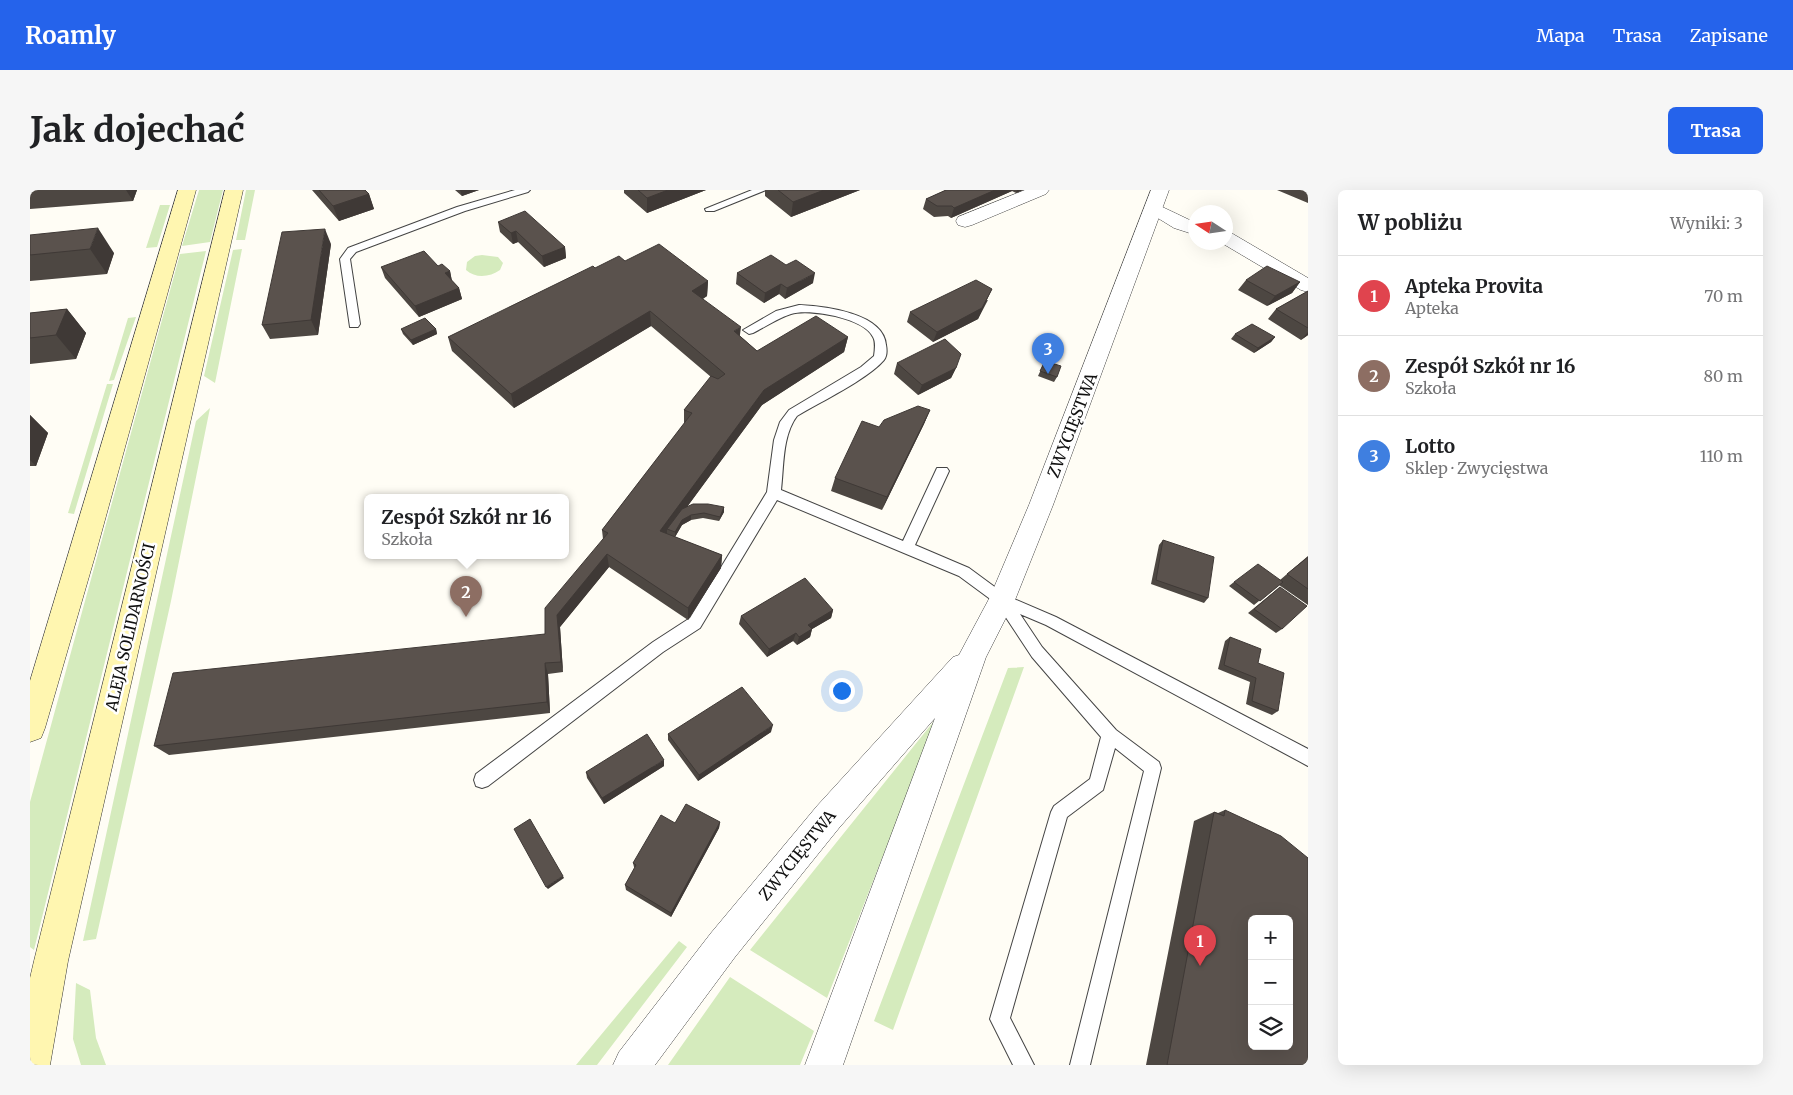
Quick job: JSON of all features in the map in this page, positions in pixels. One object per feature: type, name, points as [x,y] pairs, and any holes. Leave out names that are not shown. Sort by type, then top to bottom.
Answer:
[{"type":"main road","points":[[30,728],[188,190]]},
{"type":"main road","name":"ALEJA SOLIDARNOŚCI","points":[[31,1065],[54,951],[234,190]]},
{"type":"street","points":[[965,221],[1040,190]]},
{"type":"street","points":[[1157,199],[1188,215]]},
{"type":"street","points":[[1157,199],[1181,224],[1188,227]]},
{"type":"street","name":"ZWYCIĘSTWA","points":[[824,1065],[973,655],[1002,600],[1080,406],[1157,199]]},
{"type":"street","points":[[1233,244],[1308,286]]},
{"type":"street","name":"ZWYCIĘSTWA","points":[[632,1065],[723,945],[828,817],[973,655]]},
{"type":"lane","points":[[354,324],[345,258],[352,250],[461,208],[525,190]]},
{"type":"lane","points":[[710,209],[761,190]]},
{"type":"lane","points":[[482,780],[658,647],[695,623],[774,493],[780,440],[786,422],[793,413],[865,370],[880,358],[882,342],[875,330],[855,319],[822,309],[792,310],[749,330]]},
{"type":"lane","points":[[906,549],[942,472]]},
{"type":"lane","points":[[774,493],[964,572],[1002,600],[1051,621],[1308,758]]},
{"type":"lane","points":[[1002,600],[1036,652],[1110,735],[1153,768],[1080,1065]]},
{"type":"lane","points":[[1024,1065],[1000,1018],[1060,812],[1097,784],[1110,735]]},
{"type":"green space","points":[[199,190],[223,190],[210,242],[182,246]]},
{"type":"green space","points":[[246,190],[255,190],[245,240],[236,240]]},
{"type":"green space","points":[[160,205],[170,205],[157,247],[146,248]]},
{"type":"green space","points":[[242,249],[215,383],[204,376],[233,250]]},
{"type":"green space","points":[[206,251],[34,950],[30,947],[30,802],[180,254]]},
{"type":"green space","points":[[475,256],[498,257],[503,263],[500,270],[492,274],[479,276],[466,270],[467,262]]},
{"type":"green space","points":[[136,317],[114,380],[109,381],[128,318]]},
{"type":"green space","points":[[107,384],[113,384],[74,514],[68,513]]},
{"type":"green space","points":[[210,408],[171,601],[96,939],[83,941],[196,421]]},
{"type":"green space","points":[[1024,667],[893,1030],[874,1021],[1008,668]]},
{"type":"green space","points":[[938,716],[827,998],[750,950]]},
{"type":"green space","points":[[679,941],[687,947],[597,1065],[576,1065]]},
{"type":"green space","points":[[730,977],[814,1031],[800,1065],[668,1065]]},
{"type":"green space","points":[[76,983],[90,990],[96,1038],[106,1065],[81,1065],[73,1039]]},
{"type":"building","points":[[319,190],[365,190],[369,194],[333,206]]},
{"type":"building","points":[[638,190],[668,190],[647,198]]},
{"type":"building","points":[[778,190],[824,190],[793,202]]},
{"type":"building","points":[[946,190],[995,190],[954,208],[952,206],[937,206],[926,199]]},
{"type":"building","points":[[525,211],[565,247],[542,256],[516,231],[511,233],[498,222]]},
{"type":"building","points":[[98,228],[90,249],[30,255],[30,235]]},
{"type":"building","points":[[325,229],[311,320],[262,325],[282,232]]},
{"type":"building","points":[[659,244],[708,281],[692,291],[741,327],[734,331],[757,351],[816,316],[848,337],[764,390],[660,531],[722,555],[688,608],[607,554],[557,615],[561,662],[545,663],[547,702],[154,746],[173,673],[545,634],[545,608],[608,533],[602,530],[692,413],[684,410],[711,376],[718,379],[725,374],[650,311],[511,394],[448,337],[593,266],[595,268],[619,256],[625,261]]},
{"type":"building","points":[[424,251],[438,266],[442,264],[450,271],[445,273],[459,288],[415,306],[381,267]]},
{"type":"building","points":[[771,255],[786,265],[796,260],[815,273],[787,288],[781,284],[765,293],[737,273]]},
{"type":"building","points":[[1267,266],[1300,282],[1275,296],[1246,280]]},
{"type":"building","points":[[976,280],[992,289],[982,308],[937,332],[910,312]]},
{"type":"building","points":[[1308,291],[1308,328],[1276,309]]},
{"type":"building","points":[[67,309],[56,335],[30,338],[30,313]]},
{"type":"building","points":[[425,318],[436,329],[411,340],[401,329]]},
{"type":"building","points":[[1252,324],[1275,337],[1258,348],[1235,334]]},
{"type":"building","points":[[945,339],[961,354],[956,368],[922,385],[897,363]]},
{"type":"building","points":[[1045,361],[1061,366],[1057,377],[1040,371]]},
{"type":"building","points":[[918,406],[930,410],[887,497],[835,478],[862,421],[879,427],[884,420]]},
{"type":"building","points":[[693,504],[724,507],[720,517],[704,513],[691,515],[682,520],[675,532],[667,529],[682,509]]},
{"type":"building","points":[[1163,540],[1214,557],[1208,598],[1156,580]]},
{"type":"building","points":[[1308,557],[1308,589],[1287,574]]},
{"type":"building","points":[[1258,564],[1283,582],[1260,601],[1234,582]]},
{"type":"building","points":[[805,578],[833,610],[808,625],[812,629],[799,637],[796,633],[769,649],[741,616]]},
{"type":"building","points":[[1280,587],[1307,606],[1282,629],[1254,609]]},
{"type":"building","points":[[1230,637],[1261,649],[1258,663],[1284,673],[1278,711],[1252,701],[1256,678],[1224,665]]},
{"type":"building","points":[[742,687],[773,725],[699,775],[668,734]]},
{"type":"building","points":[[647,734],[664,760],[602,798],[586,772]]},
{"type":"building","points":[[686,804],[720,822],[671,913],[625,885],[636,865],[633,863],[661,815],[675,823]]},
{"type":"building","points":[[1225,810],[1281,836],[1308,858],[1308,1065],[1167,1065],[1214,812],[1224,816]]},
{"type":"building","points":[[530,819],[563,876],[546,887],[514,829]]},
{"type":"place","name":"Lotto","points":[[1048,374]]},
{"type":"place","name":"Zespół Szkół nr 16","points":[[466,617]]},
{"type":"place","name":"Apteka Provita","points":[[1200,966]]}]
